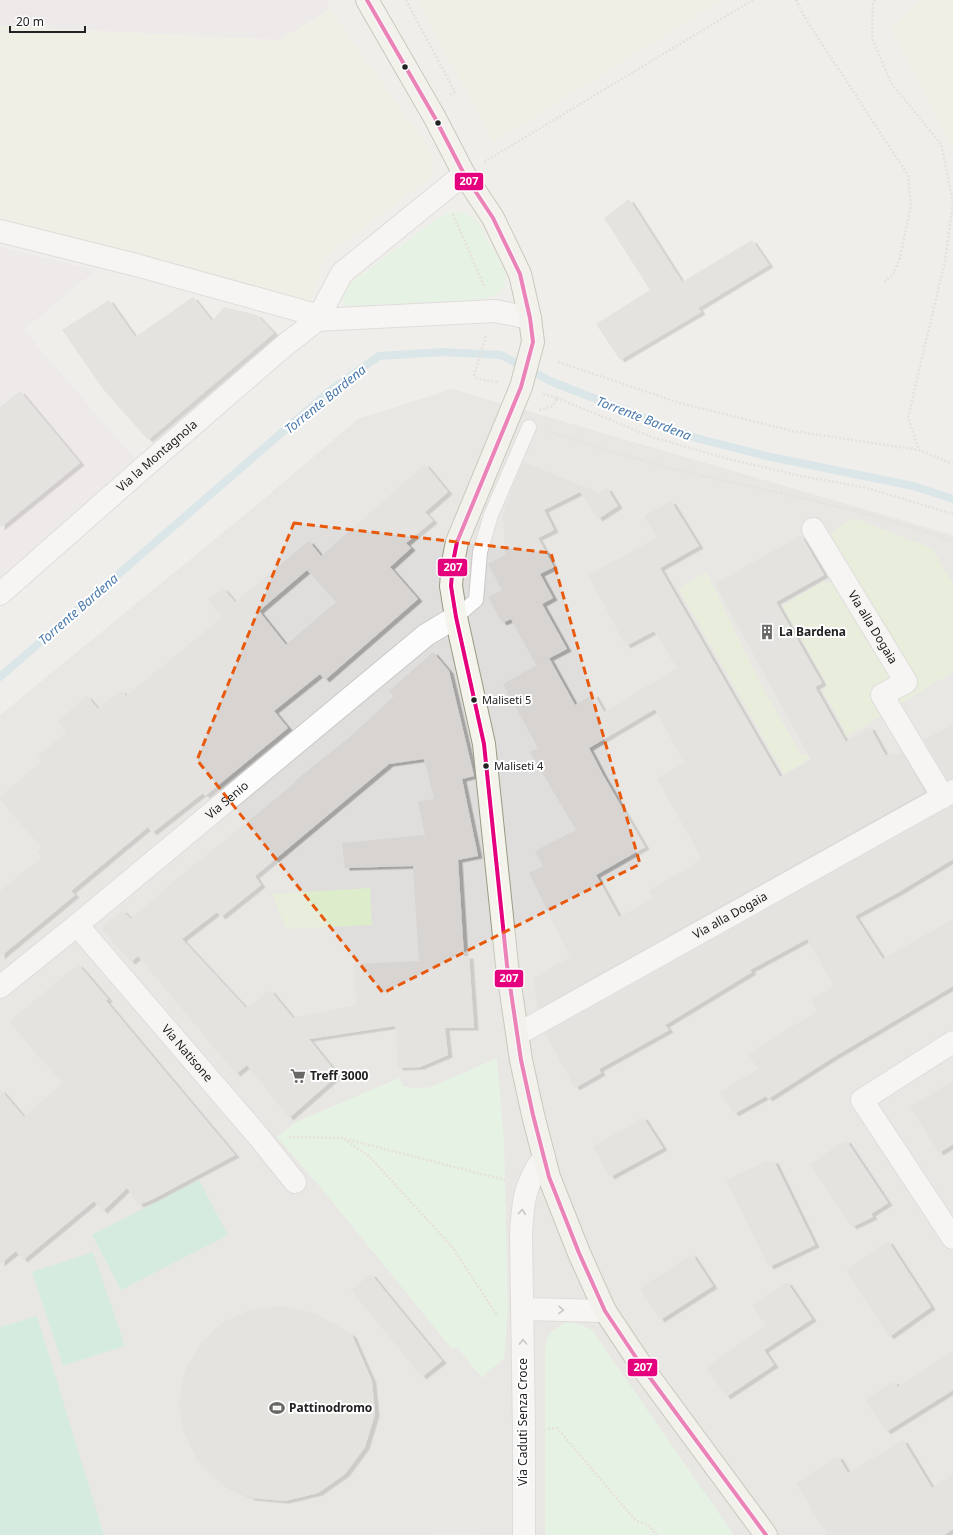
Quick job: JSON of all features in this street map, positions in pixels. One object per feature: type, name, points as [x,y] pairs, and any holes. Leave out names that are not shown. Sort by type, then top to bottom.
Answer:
[{"type":"street","points":[[367,0],[435,118],[464,174],[493,218],[520,274],[530,318],[533,342],[520,386],[457,542],[453,562],[451,586],[456,617],[484,744],[507,966],[526,1084],[544,1158],[549,1177],[571,1233],[605,1312],[645,1371],[766,1535]]},
{"type":"street","points":[[317,320],[342,273],[464,174]]},
{"type":"street","points":[[0,231],[136,265],[309,313],[317,320],[495,312],[530,318]]},
{"type":"street","name":"Via la Montagnola","points":[[0,594],[142,468],[284,346],[317,320]]},
{"type":"street","name":"Via alla Dogaia","points":[[518,1034],[948,794],[882,696],[906,682],[813,529]]},
{"type":"street","name":"Via Senio","points":[[0,987],[77,925],[426,635],[456,617]]},
{"type":"street","name":"Via Natisone","points":[[77,925],[259,1137],[295,1182]]},
{"type":"street","points":[[953,1042],[862,1100],[953,1238]]},
{"type":"street","name":"Via Caduti Senza Croce","points":[[524,1535],[521,1234],[524,1198],[527,1186],[532,1175],[544,1158]]},
{"type":"street","points":[[522,1309],[605,1312]]},
{"type":"lane","points":[[456,617],[476,600],[480,552],[491,515],[529,427]]},
{"type":"path","points":[[464,174],[753,0]]},
{"type":"path","points":[[796,0],[805,18],[908,175],[911,206],[900,258],[893,275],[884,282]]},
{"type":"path","points":[[875,0],[873,3],[872,38],[891,84],[941,144],[953,202],[945,261],[908,417],[919,450]]},
{"type":"path","points":[[486,335],[474,375],[478,379],[520,386]]},
{"type":"path","points":[[558,362],[683,404],[793,431],[919,450],[953,464]]},
{"type":"path","points":[[557,398],[652,437],[721,457],[794,474],[867,488],[953,514]]},
{"type":"path","points":[[529,427],[669,467],[849,510],[921,530],[953,541]]},
{"type":"path","points":[[259,1137],[342,1138],[527,1186]]},
{"type":"path","points":[[342,1138],[369,1156],[452,1247],[491,1304],[500,1320]]},
{"type":"path","points":[[524,1431],[557,1428],[636,1521],[648,1524],[657,1535]]},
{"type":"highlighted area","points":[[294,523],[551,553],[640,864],[383,993],[197,760]]},
{"type":"shaded area","points":[[0,0],[327,0],[330,9],[280,40],[0,26]]},
{"type":"shaded area","points":[[0,247],[96,270],[24,330],[143,468],[0,594]]},
{"type":"shaded area","points":[[452,389],[953,535],[953,1535],[0,1535],[0,715],[253,508],[358,419]]},
{"type":"shaded area","points":[[478,1491],[479,1535],[431,1535]]},
{"type":"green space","points":[[417,0],[723,0],[493,143]]},
{"type":"green space","points":[[921,0],[953,0],[953,151],[890,28]]},
{"type":"green space","points":[[330,9],[431,151],[431,177],[324,258],[309,313],[0,222],[0,26],[280,40]]},
{"type":"green space","points":[[452,211],[464,213],[476,219],[505,272],[505,284],[499,292],[489,297],[477,300],[348,306],[343,302],[344,291],[349,284],[437,219]]},
{"type":"green space","points":[[854,518],[933,549],[953,584],[953,672],[784,774],[679,589],[706,572],[766,694],[802,756],[845,731],[822,689],[827,684],[782,606],[823,581],[826,584],[850,568],[830,534]]},
{"type":"green space","points":[[370,888],[372,925],[286,929],[272,894]]},
{"type":"green space","points":[[497,1058],[504,1140],[508,1310],[504,1358],[482,1378],[457,1347],[452,1349],[322,1189],[277,1137],[296,1122],[399,1078],[403,1086],[410,1088],[431,1087]]},
{"type":"green space","points":[[199,1180],[228,1235],[121,1290],[92,1235]]},
{"type":"green space","points":[[93,1252],[125,1346],[63,1366],[32,1272]]},
{"type":"green space","points":[[37,1316],[104,1535],[0,1535],[0,1327]]},
{"type":"green space","points":[[567,1322],[582,1325],[592,1330],[734,1535],[545,1535],[545,1349],[547,1339],[551,1332]]},
{"type":"building","points":[[629,199],[682,282],[752,240],[769,265],[698,308],[701,312],[620,360],[596,324],[650,290],[604,218]]},
{"type":"building","points":[[193,297],[212,321],[224,307],[257,315],[274,333],[148,440],[103,389],[62,330],[109,300],[135,337]]},
{"type":"building","points":[[20,391],[80,463],[0,528],[0,407]]},
{"type":"building","points":[[523,462],[599,493],[607,488],[618,506],[598,519],[580,492],[544,510],[554,530],[538,538],[554,567],[540,574],[553,598],[542,604],[567,649],[536,665],[511,619],[502,623],[488,597],[502,590],[488,564],[505,555],[503,514]]},
{"type":"building","points":[[425,464],[448,492],[425,512],[433,521],[406,543],[411,548],[390,567],[418,599],[325,680],[320,674],[274,711],[288,728],[205,796],[203,793],[152,833],[148,827],[71,891],[75,895],[0,957],[0,891],[42,857],[37,851],[41,847],[0,800],[0,797],[42,761],[38,756],[67,731],[58,721],[87,696],[98,709],[121,690],[126,696],[222,617],[208,600],[223,588],[235,602],[309,541],[321,556]],"holes":[[[307,570],[336,602],[286,645],[259,611]]]},
{"type":"building","points":[[671,501],[699,546],[660,568],[780,777],[811,760],[715,584],[801,535],[824,575],[776,602],[822,683],[815,687],[846,742],[870,727],[886,756],[892,752],[894,756],[902,752],[925,792],[538,1009],[533,978],[570,957],[529,873],[543,866],[535,851],[576,830],[530,752],[538,748],[503,684],[549,658],[575,705],[594,694],[604,712],[677,668],[654,631],[626,646],[588,575],[657,538],[644,516]],"holes":[[[655,709],[684,763],[657,779],[702,859],[649,891],[654,898],[619,917],[596,875],[645,847],[589,748]]]},
{"type":"building","points":[[433,652],[449,671],[474,776],[462,779],[478,856],[458,860],[464,956],[469,956],[474,1028],[445,1028],[448,1055],[420,1067],[398,1068],[395,1026],[309,1039],[338,1075],[289,1118],[247,1065],[236,1074],[138,956],[131,962],[101,929],[122,910],[131,919],[180,876],[351,736],[394,696],[389,691]],"holes":[[[424,759],[434,799],[418,802],[425,835],[342,843],[345,868],[413,866],[419,961],[354,964],[356,1005],[293,1018],[270,990],[246,1008],[182,939],[217,912],[221,917],[261,885],[255,876],[389,764]]]},
{"type":"building","points":[[953,724],[953,779],[947,780],[924,740]]},
{"type":"building","points":[[953,805],[953,859],[897,893],[855,916],[883,959],[953,919],[953,986],[832,1058],[768,1099],[766,1096],[734,1114],[720,1092],[758,1069],[748,1054],[817,1011],[811,1000],[834,986],[807,939],[750,970],[752,972],[665,1025],[669,1030],[599,1069],[601,1073],[575,1088],[545,1033]]},
{"type":"building","points":[[78,964],[108,999],[106,1001],[235,1155],[139,1205],[127,1188],[103,1211],[94,1201],[23,1260],[16,1251],[0,1264],[0,1089],[24,1117],[62,1083],[9,1022]]},
{"type":"building","points":[[953,1081],[953,1144],[939,1153],[910,1107]]},
{"type":"building","points":[[643,1117],[663,1148],[610,1177],[593,1147]]},
{"type":"building","points":[[846,1140],[888,1203],[871,1214],[873,1217],[852,1227],[810,1164]]},
{"type":"building","points":[[766,1161],[774,1161],[815,1245],[769,1267],[726,1180]]},
{"type":"building","points":[[888,1241],[931,1307],[889,1337],[846,1270]]},
{"type":"building","points":[[692,1254],[713,1286],[660,1320],[640,1288]]},
{"type":"building","points":[[371,1274],[442,1361],[422,1377],[351,1290]]},
{"type":"building","points":[[787,1282],[812,1319],[764,1350],[774,1365],[726,1397],[706,1367],[766,1326],[752,1305]]},
{"type":"building","name":"Pattinodromo","points":[[280,1306],[311,1312],[352,1335],[372,1381],[375,1414],[365,1447],[345,1474],[318,1493],[285,1501],[251,1498],[220,1483],[197,1460],[183,1431],[179,1401],[185,1371],[200,1344],[222,1323],[250,1310]]},
{"type":"building","points":[[953,1351],[953,1390],[886,1432],[865,1399],[894,1381],[898,1387]]},
{"type":"building","points":[[903,1440],[932,1488],[953,1474],[953,1529],[944,1535],[827,1535],[796,1483],[838,1456],[848,1473]]},
{"type":"waterway","name":"Torrente Bardena","points":[[0,677],[332,389],[379,356],[443,352],[501,355],[550,381],[696,438],[766,456],[913,486],[953,499]]},
{"type":"transit line","name":"207","points":[[367,0],[435,118],[464,174],[493,218],[520,274],[530,318],[533,342],[521,387],[457,542],[453,562],[451,586],[456,617],[484,744],[507,965],[521,1060],[549,1177],[579,1253],[605,1311],[645,1371],[766,1535]]},
{"type":"place","name":"La Bardena","points":[[767,632]]},
{"type":"place","name":"Maliseti 5","points":[[474,700]]},
{"type":"place","name":"Maliseti 4","points":[[486,766]]},
{"type":"place","name":"Treff 3000","points":[[298,1076]]},
{"type":"place","name":"Pattinodromo","points":[[277,1408]]}]
